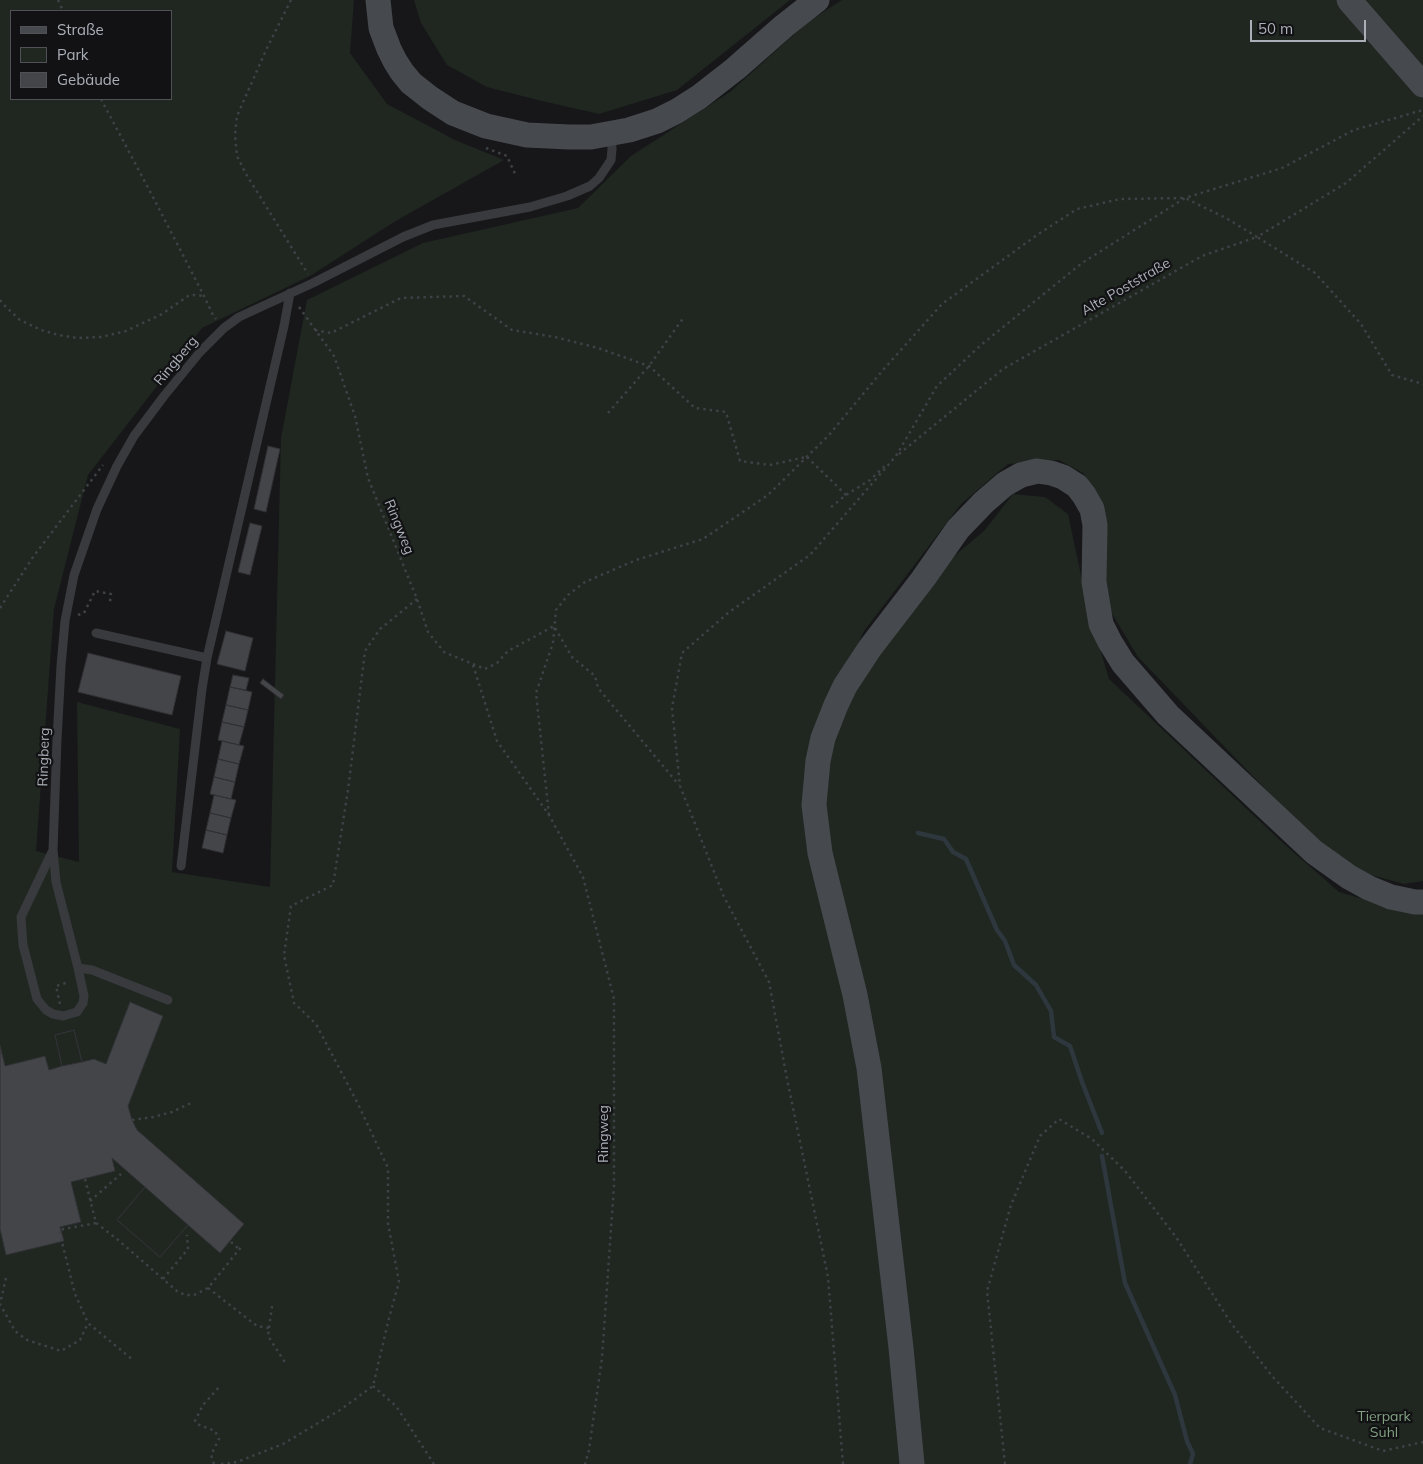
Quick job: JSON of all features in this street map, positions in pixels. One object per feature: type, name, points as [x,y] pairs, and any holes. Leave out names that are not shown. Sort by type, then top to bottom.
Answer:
[{"type":"main road","points":[[378,0],[381,28],[388,49],[398,67],[411,83],[444,108],[486,126],[527,135],[569,138],[591,137],[628,130],[656,121],[677,111],[735,69],[817,0]]},
{"type":"main road","points":[[1349,0],[1423,86]]},
{"type":"main road","points":[[912,1464],[901,1348],[869,1068],[855,995],[820,853],[814,805],[818,761],[823,738],[845,686],[870,648],[958,529],[984,502],[1005,484],[1021,475],[1037,471],[1051,473],[1064,477],[1077,486],[1092,509],[1095,525],[1094,582],[1101,624],[1123,663],[1168,714],[1314,852],[1368,888],[1391,897],[1423,902]]},
{"type":"lane","name":"Ringberg","points":[[53,850],[21,917],[23,945],[37,999],[46,1010],[63,1016],[77,1012],[83,1003],[81,980],[56,882],[53,850],[65,630],[74,575],[82,550],[97,509],[117,466],[134,436],[200,352],[239,316],[313,283],[403,237],[433,224],[530,207],[582,191],[600,178],[611,160],[611,134]]},
{"type":"lane","points":[[181,866],[207,658],[290,293]]},
{"type":"lane","points":[[96,634],[207,658]]},
{"type":"lane","points":[[78,968],[92,970],[168,1000]]},
{"type":"path","points":[[291,0],[267,48],[237,116],[235,135],[237,156],[246,174],[313,283]]},
{"type":"path","points":[[101,100],[204,296],[212,315],[224,328]]},
{"type":"path","points":[[843,1464],[828,1277],[769,982],[724,897],[680,786],[672,708],[682,653],[728,613],[810,555],[896,456],[937,386],[981,345],[1082,263],[1185,198],[1282,168],[1354,130],[1423,110]]},
{"type":"path","name":"Alte Poststraße","points":[[831,507],[870,480],[896,456],[1003,369],[1202,256],[1257,237],[1346,183],[1423,116]]},
{"type":"path","points":[[507,156],[516,176]]},
{"type":"path","points":[[549,815],[536,693],[553,643],[556,610],[568,595],[585,582],[636,560],[703,539],[768,496],[829,435],[883,370],[942,304],[1037,235],[1077,209],[1120,199],[1185,198],[1226,218],[1315,272],[1361,324],[1392,374],[1423,384]]},
{"type":"path","name":"Ringweg","points":[[290,293],[314,330],[334,356],[355,416],[368,478],[428,632],[444,652],[485,670],[497,663],[508,651],[554,626]]},
{"type":"path","points":[[0,300],[20,320],[40,330],[78,338],[101,337],[126,331],[162,314],[188,296],[194,294],[204,296]]},
{"type":"path","points":[[314,330],[331,333],[401,298],[464,296],[512,330],[554,337],[598,348],[649,366],[695,408],[726,412],[740,461],[770,465],[807,457]]},
{"type":"path","points":[[608,413],[649,366],[684,317]]},
{"type":"path","points":[[807,457],[846,495]]},
{"type":"path","points":[[0,608],[33,557],[106,462]]},
{"type":"path","points":[[84,613],[95,591],[112,594],[110,602]]},
{"type":"path","points":[[221,1464],[237,1462],[283,1444],[340,1410],[373,1386],[388,1318],[400,1282],[388,1223],[388,1168],[358,1104],[316,1024],[294,1003],[284,955],[291,906],[333,885],[348,790],[365,651],[380,628],[416,599]]},
{"type":"path","points":[[554,626],[572,657],[595,676],[598,688],[680,786]]},
{"type":"path","name":"Ringweg","points":[[473,665],[497,741],[549,815],[583,877],[614,999],[614,1186],[602,1358],[589,1450],[585,1464]]},
{"type":"path","points":[[63,1016],[56,986],[81,980]]},
{"type":"path","points":[[132,1120],[172,1112],[194,1102]]},
{"type":"path","points":[[1005,1464],[987,1292],[1011,1204],[1040,1136],[1059,1119],[1092,1139],[1125,1171],[1176,1237],[1231,1323],[1272,1376],[1320,1428],[1383,1451],[1423,1442]]},
{"type":"path","points":[[90,1201],[121,1174]]},
{"type":"path","points":[[85,1179],[96,1222],[178,1292],[194,1295],[208,1288],[241,1248],[231,1242]]},
{"type":"path","points":[[96,1222],[59,1230],[74,1294],[88,1323],[133,1360]]},
{"type":"path","points":[[163,1279],[188,1249],[186,1235]]},
{"type":"path","points":[[6,1278],[0,1304],[15,1331],[27,1340],[60,1351],[80,1340],[88,1323]]},
{"type":"path","points":[[208,1288],[257,1326],[269,1328]]},
{"type":"path","points":[[272,1306],[268,1336],[286,1364]]},
{"type":"path","points":[[214,1464],[211,1456],[218,1439],[217,1435],[195,1421],[203,1405],[220,1386]]},
{"type":"path","points":[[373,1386],[396,1406],[434,1464]]},
{"type":"green space","points":[[0,0],[354,0],[350,53],[387,104],[455,140],[504,160],[394,222],[310,276],[202,328],[88,475],[54,609],[36,851],[79,862],[77,702],[180,729],[172,872],[270,887],[281,438],[307,300],[423,243],[578,208],[631,156],[730,92],[809,21],[842,0],[1337,0],[1423,97],[1423,881],[1404,884],[1357,871],[1297,822],[1138,657],[1108,607],[1102,504],[1083,473],[1059,460],[1008,464],[961,504],[864,631],[821,722],[815,741],[857,1055],[901,1464],[0,1464]]},
{"type":"green space","points":[[414,0],[790,0],[677,90],[599,114],[487,87],[447,65],[421,23]]},
{"type":"green space","points":[[1361,0],[1423,0],[1423,70]]},
{"type":"green space","name":"Tierpark Suhl","points":[[1013,494],[1045,497],[1068,514],[1088,608],[1109,679],[1282,842],[1339,892],[1423,914],[1423,1464],[920,1464],[825,828],[831,744],[852,690],[941,567],[984,531]]},
{"type":"building","points":[[268,446],[280,449],[266,512],[254,509]]},
{"type":"building","points":[[250,523],[262,526],[250,575],[238,572]]},
{"type":"building","points":[[226,631],[253,638],[245,671],[217,664]]},
{"type":"building","points":[[88,653],[181,676],[172,715],[78,692]]},
{"type":"building","points":[[233,675],[249,678],[246,690],[230,687]]},
{"type":"building","points":[[263,679],[284,695],[281,699],[260,683]]},
{"type":"building","points":[[230,687],[252,692],[248,710],[226,705]]},
{"type":"building","points":[[226,705],[248,710],[244,727],[222,722]]},
{"type":"building","points":[[222,722],[244,727],[239,745],[218,740]]},
{"type":"building","points":[[222,741],[244,746],[239,764],[218,759]]},
{"type":"building","points":[[218,759],[239,764],[235,782],[214,777]]},
{"type":"building","points":[[214,777],[235,782],[231,799],[210,794]]},
{"type":"building","points":[[214,795],[236,800],[231,818],[210,813]]},
{"type":"building","points":[[210,813],[231,818],[227,835],[206,830]]},
{"type":"building","points":[[206,830],[227,835],[223,853],[202,848]]},
{"type":"building","points":[[130,1002],[163,1016],[128,1106],[137,1130],[244,1224],[220,1253],[188,1225],[160,1257],[117,1220],[145,1187],[112,1158],[115,1171],[71,1182],[81,1222],[60,1227],[64,1241],[6,1255],[0,1229],[0,1045],[5,1066],[45,1056],[49,1070],[62,1066],[55,1035],[74,1030],[82,1062],[94,1059],[106,1064]]},
{"type":"building","points":[[74,1030],[82,1062],[62,1066],[55,1035]]},
{"type":"building","points":[[145,1187],[188,1225],[160,1257],[117,1220]]},
{"type":"waterway","points":[[918,833],[944,839],[953,852],[966,859],[997,930],[1005,941],[1014,965],[1036,985],[1051,1011],[1054,1037],[1070,1046],[1102,1133]]},
{"type":"waterway","points":[[1102,1156],[1125,1283],[1175,1395],[1187,1441],[1193,1454],[1190,1464]]}]
